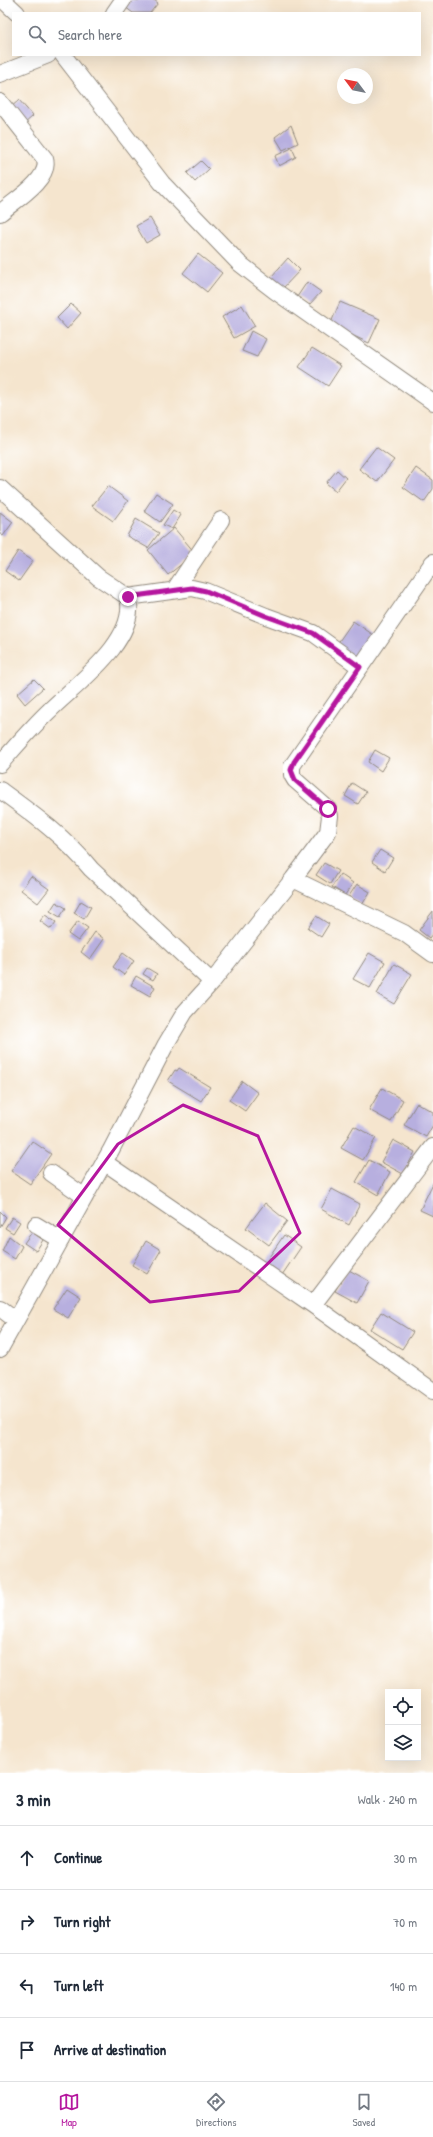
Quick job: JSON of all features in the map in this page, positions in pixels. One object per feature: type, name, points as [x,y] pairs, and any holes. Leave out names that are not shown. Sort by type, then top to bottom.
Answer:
[{"type":"street","points":[[3,0],[16,12]]},
{"type":"street","points":[[115,12],[123,0]]},
{"type":"street","points":[[0,74],[45,56]]},
{"type":"street","points":[[64,56],[162,183],[239,263],[275,292],[433,402]]},
{"type":"street","points":[[0,102],[45,159],[47,166],[44,174],[32,186],[0,213]]},
{"type":"street","points":[[0,488],[98,577],[128,597],[175,589],[192,588],[206,591],[266,616],[298,626],[313,633],[360,667]]},
{"type":"street","points":[[175,589],[221,520]]},
{"type":"street","points":[[0,1349],[85,1197],[185,1012],[212,982],[328,832],[330,816],[328,809],[322,802],[295,780],[292,776],[292,766],[360,667],[428,579],[433,562]]},
{"type":"street","points":[[0,764],[24,736],[91,673],[114,647],[127,620],[130,610],[128,597]]},
{"type":"street","points":[[0,790],[53,829],[77,852],[91,869],[212,982]]},
{"type":"street","points":[[293,879],[404,933],[433,954]]},
{"type":"street","points":[[312,1305],[433,1147]]},
{"type":"street","points":[[104,1162],[312,1305],[433,1391]]},
{"type":"street","points":[[51,1173],[85,1197]]},
{"type":"street","points":[[36,1225],[61,1240]]},
{"type":"street","points":[[0,1308],[16,1320]]},
{"type":"highlighted area","points":[[183,1105],[258,1136],[300,1233],[239,1291],[150,1302],[58,1225],[118,1144]]},
{"type":"building","points":[[130,0],[154,0],[158,3],[151,12],[132,12],[125,7]]},
{"type":"building","points":[[19,100],[33,116],[23,125],[9,109]]},
{"type":"building","points":[[291,125],[298,143],[283,150],[275,137]]},
{"type":"building","points":[[292,148],[296,157],[279,166],[275,156]]},
{"type":"building","points":[[201,161],[209,169],[195,182],[187,173]]},
{"type":"building","points":[[150,218],[160,235],[146,243],[136,226]]},
{"type":"building","points":[[198,254],[222,273],[207,292],[183,273]]},
{"type":"building","points":[[288,258],[300,270],[283,288],[271,277]]},
{"type":"building","points":[[307,282],[321,292],[309,305],[297,297]]},
{"type":"building","points":[[340,302],[380,319],[369,343],[330,325]]},
{"type":"building","points":[[71,304],[81,313],[67,329],[57,318]]},
{"type":"building","points":[[242,305],[255,326],[234,338],[222,317]]},
{"type":"building","points":[[251,331],[266,339],[257,357],[242,351]]},
{"type":"building","points":[[312,348],[341,366],[328,386],[299,367]]},
{"type":"building","points":[[376,447],[394,460],[377,482],[359,469]]},
{"type":"building","points":[[416,468],[433,480],[433,489],[424,502],[403,487]]},
{"type":"building","points":[[337,470],[346,478],[336,491],[326,483]]},
{"type":"building","points":[[108,486],[128,501],[113,521],[92,506]]},
{"type":"building","points":[[156,493],[173,504],[160,522],[144,511]]},
{"type":"building","points":[[173,510],[181,515],[172,529],[163,525]]},
{"type":"building","points":[[0,512],[13,522],[3,536],[0,534]]},
{"type":"building","points":[[136,519],[159,533],[148,548],[127,536]]},
{"type":"building","points":[[174,528],[195,553],[168,575],[148,550]]},
{"type":"building","points":[[18,551],[33,561],[19,581],[5,571]]},
{"type":"building","points":[[353,621],[375,636],[357,662],[335,647]]},
{"type":"building","points":[[34,679],[43,688],[25,704],[17,694]]},
{"type":"building","points":[[375,750],[389,758],[381,771],[368,762]]},
{"type":"building","points":[[352,783],[366,792],[358,804],[345,796]]},
{"type":"building","points":[[380,850],[393,858],[385,871],[372,862]]},
{"type":"building","points":[[324,863],[338,871],[330,884],[316,875]]},
{"type":"building","points":[[340,874],[353,883],[345,895],[332,887]]},
{"type":"building","points":[[31,876],[49,889],[38,903],[21,890]]},
{"type":"building","points":[[357,884],[370,892],[362,905],[349,896]]},
{"type":"building","points":[[81,901],[91,907],[84,919],[74,913]]},
{"type":"building","points":[[56,902],[66,908],[60,917],[50,911]]},
{"type":"building","points":[[433,911],[433,933],[429,938],[419,930]]},
{"type":"building","points":[[45,915],[56,922],[51,929],[40,921]]},
{"type":"building","points":[[316,916],[329,924],[321,937],[308,928]]},
{"type":"building","points":[[78,921],[88,928],[78,941],[68,934]]},
{"type":"building","points":[[95,932],[104,939],[90,959],[81,952]]},
{"type":"building","points":[[123,953],[134,961],[124,975],[113,967]]},
{"type":"building","points":[[369,953],[385,962],[370,988],[353,979]]},
{"type":"building","points":[[394,964],[412,974],[394,1004],[377,994]]},
{"type":"building","points":[[147,968],[157,974],[153,980],[143,974]]},
{"type":"building","points":[[136,976],[155,987],[150,996],[131,985]]},
{"type":"building","points":[[179,1068],[210,1087],[201,1101],[168,1081],[175,1070],[177,1071]]},
{"type":"building","points":[[242,1081],[258,1093],[245,1111],[229,1100]]},
{"type":"building","points":[[382,1088],[403,1100],[391,1122],[369,1110]]},
{"type":"building","points":[[417,1103],[433,1112],[433,1125],[426,1137],[404,1125]]},
{"type":"building","points":[[354,1126],[376,1138],[363,1160],[341,1148]]},
{"type":"building","points":[[393,1140],[415,1152],[403,1174],[381,1162]]},
{"type":"building","points":[[32,1141],[51,1154],[30,1184],[11,1171]]},
{"type":"building","points":[[369,1160],[390,1172],[378,1195],[356,1182]]},
{"type":"building","points":[[433,1183],[433,1216],[420,1210]]},
{"type":"building","points":[[332,1189],[360,1204],[349,1225],[321,1209]]},
{"type":"building","points":[[265,1203],[287,1221],[269,1245],[246,1228]]},
{"type":"building","points":[[0,1211],[6,1217],[0,1227]]},
{"type":"building","points":[[12,1217],[20,1222],[13,1233],[5,1228]]},
{"type":"building","points":[[32,1232],[43,1240],[36,1251],[24,1243]]},
{"type":"building","points":[[284,1235],[301,1247],[282,1275],[265,1263]]},
{"type":"building","points":[[9,1236],[22,1246],[15,1259],[2,1251]]},
{"type":"building","points":[[146,1241],[161,1250],[147,1274],[132,1265]]},
{"type":"building","points":[[347,1269],[369,1281],[357,1303],[335,1291]]},
{"type":"building","points":[[67,1288],[81,1297],[68,1318],[53,1309]]},
{"type":"building","points":[[381,1312],[413,1332],[402,1349],[370,1329]]},
{"type":"route","points":[[128,597],[175,589],[192,588],[206,591],[266,616],[298,626],[313,633],[360,667],[294,762],[291,770],[292,776],[295,780],[322,802],[328,809]]}]
